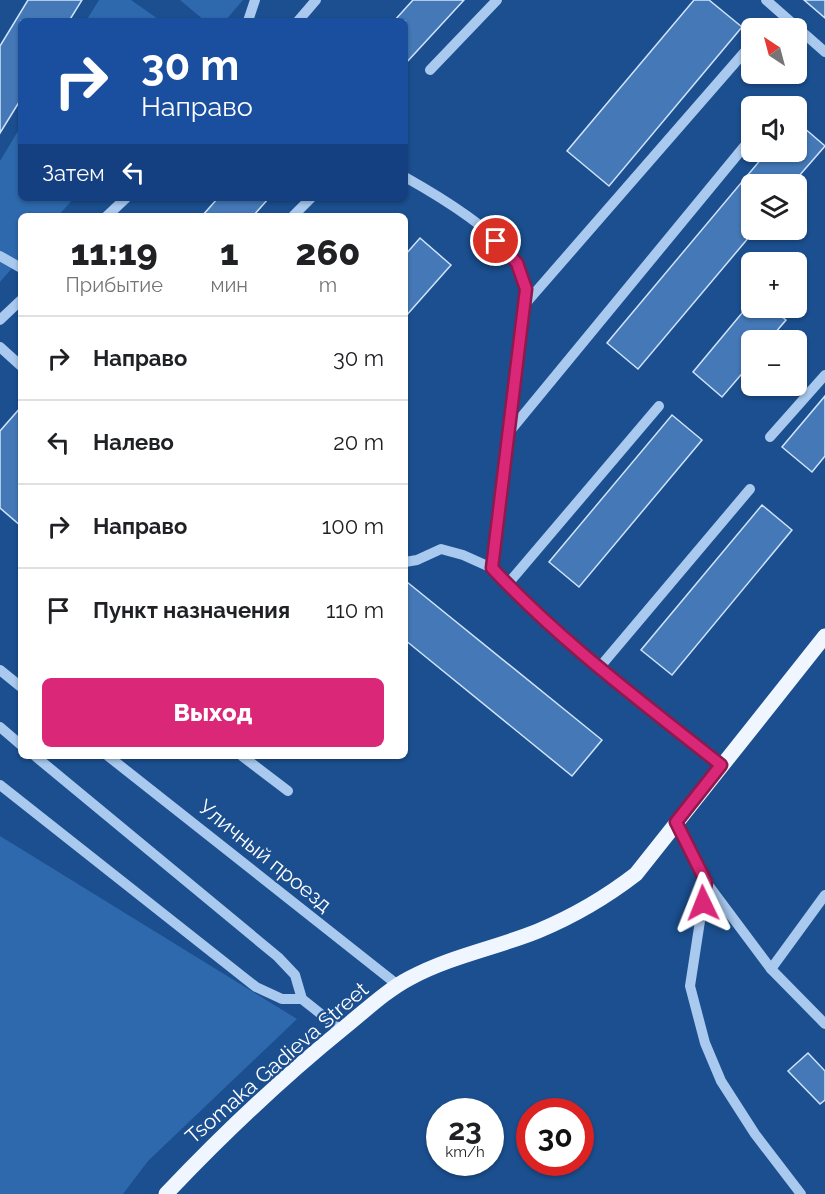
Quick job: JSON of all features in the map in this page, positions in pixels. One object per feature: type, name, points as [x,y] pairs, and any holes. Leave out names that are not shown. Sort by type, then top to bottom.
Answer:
[{"type":"main road","name":"Tsomaka Gadieva Street","points":[[166,1194],[218,1140],[342,1030],[409,978],[456,958],[536,932],[608,895],[636,874],[825,636]]},
{"type":"street","points":[[249,18],[255,0]]},
{"type":"street","points":[[301,18],[309,0]]},
{"type":"street","points":[[301,18],[316,0]]},
{"type":"street","points":[[430,70],[497,0]]},
{"type":"street","points":[[766,0],[825,52]]},
{"type":"street","points":[[526,303],[741,56]]},
{"type":"street","points":[[510,432],[741,150]]},
{"type":"street","points":[[408,179],[447,200],[496,241],[517,263],[526,289],[492,568]]},
{"type":"street","points":[[110,213],[123,201]]},
{"type":"street","points":[[296,213],[308,201]]},
{"type":"street","points":[[0,256],[18,266]]},
{"type":"street","points":[[0,320],[18,303]]},
{"type":"street","points":[[0,347],[18,363]]},
{"type":"street","points":[[770,437],[825,375]]},
{"type":"street","points":[[507,585],[659,406]]},
{"type":"street","points":[[599,668],[750,489]]},
{"type":"street","points":[[408,562],[441,549],[463,555],[492,568],[526,605],[599,668],[721,765]]},
{"type":"street","points":[[0,670],[18,685]]},
{"type":"street","points":[[0,728],[18,743]]},
{"type":"street","points":[[39,759],[278,957],[295,975],[302,999],[342,1030]]},
{"type":"street","name":"Уличный проезд","points":[[112,759],[399,986]]},
{"type":"street","points":[[246,759],[288,791]]},
{"type":"street","points":[[0,785],[256,987],[282,999],[302,999]]},
{"type":"street","points":[[676,822],[706,882],[771,969],[825,1024]]},
{"type":"street","points":[[706,882],[690,986],[705,1043],[721,1081],[755,1134],[801,1194]]},
{"type":"street","points":[[771,969],[825,895]]},
{"type":"shaded area","points":[[99,0],[131,0],[157,18],[88,18]]},
{"type":"shaded area","points":[[180,0],[243,0],[228,18],[201,18]]},
{"type":"shaded area","points":[[18,131],[18,201],[71,201],[61,213],[18,213],[18,261],[0,282],[0,161]]},
{"type":"shaded area","points":[[0,836],[297,1019],[148,1161],[123,1194],[0,1194]]},
{"type":"building","points":[[28,0],[82,0],[71,18],[18,18],[18,104],[0,133],[0,46]]},
{"type":"building","points":[[413,0],[464,0],[408,61],[408,18],[397,18]]},
{"type":"building","points":[[694,0],[709,0],[741,26],[609,186],[567,151]]},
{"type":"building","points":[[804,0],[825,0],[825,18]]},
{"type":"building","points":[[807,130],[825,146],[801,174],[749,174],[759,162],[807,162]]},
{"type":"building","points":[[741,183],[741,240],[747,240],[638,369],[607,343]]},
{"type":"building","points":[[215,201],[266,201],[256,213],[205,213]]},
{"type":"building","points":[[420,238],[451,265],[408,314],[408,252]]},
{"type":"building","points":[[741,314],[741,318],[784,318],[786,320],[778,330],[741,330],[741,375],[722,397],[693,372]]},
{"type":"building","points":[[825,396],[825,456],[812,472],[782,447]]},
{"type":"building","points":[[18,410],[18,523],[0,508],[0,431]]},
{"type":"building","points":[[672,415],[702,440],[579,587],[549,562]]},
{"type":"building","points":[[762,505],[792,530],[672,675],[641,650]]},
{"type":"building","points":[[408,583],[602,740],[572,776],[408,642]]},
{"type":"building","points":[[808,1053],[825,1071],[825,1100],[820,1104],[788,1071]]},
{"type":"route","points":[[496,241],[517,263],[526,289],[526,311],[492,568],[526,605],[599,668],[721,765],[676,822],[706,882],[703,903]]}]
